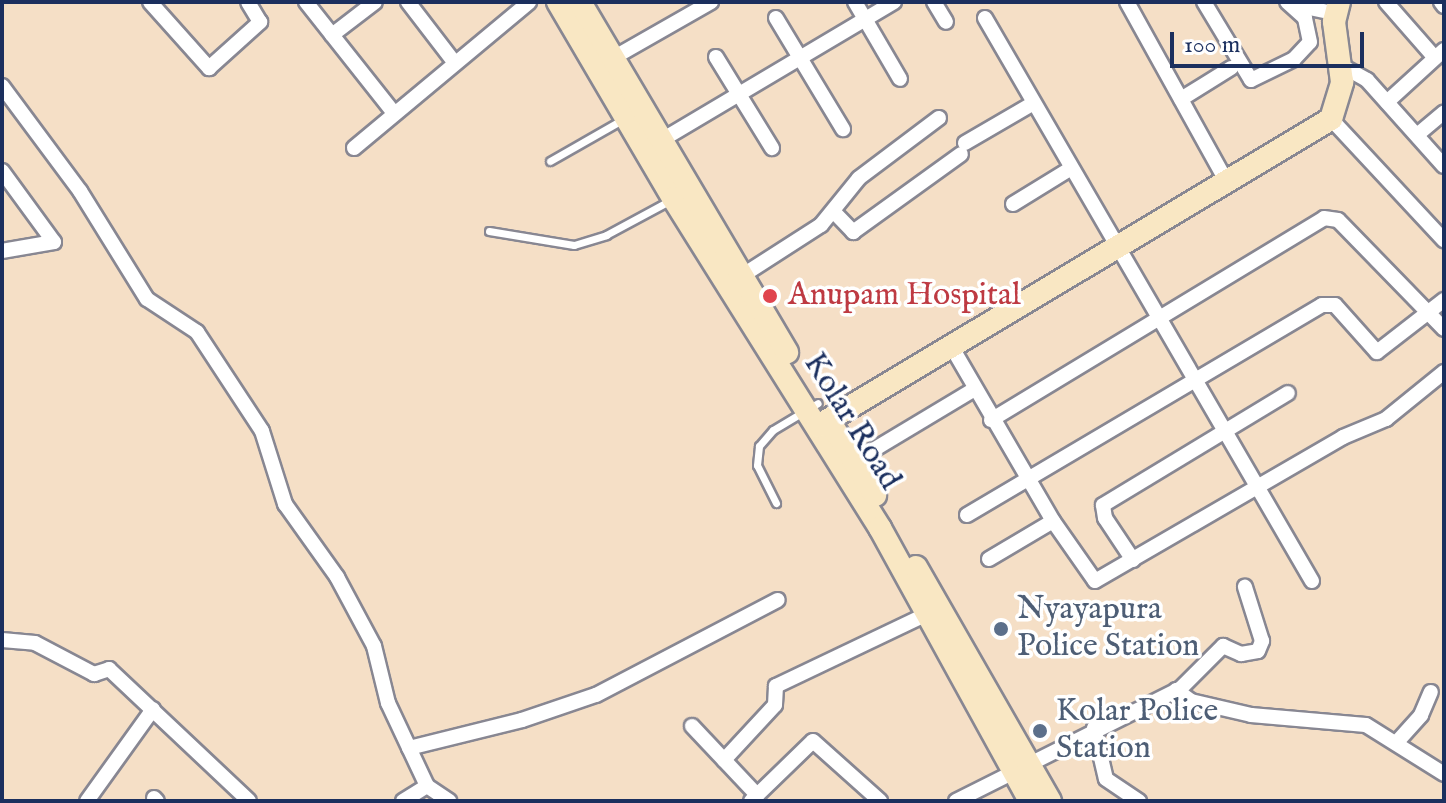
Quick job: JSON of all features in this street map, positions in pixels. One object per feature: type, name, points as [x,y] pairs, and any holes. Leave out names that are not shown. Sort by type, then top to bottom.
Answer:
[{"type":"main road","name":"Kolar Road","points":[[558,2],[627,117],[653,146]]},
{"type":"main road","name":"Kolar Road","points":[[580,2],[613,58],[653,146],[817,415],[925,615],[948,639]]},
{"type":"main road","points":[[817,415],[950,344],[1118,248],[1331,119],[1342,66],[1337,8]]},
{"type":"main road","name":"Kolar Road","points":[[817,415],[855,461],[948,639],[1019,765],[1050,801]]},
{"type":"main road","name":"Kolar Road","points":[[1019,765],[1030,801]]},
{"type":"street","points":[[150,2],[209,68],[262,19],[248,2]]},
{"type":"street","points":[[306,2],[394,113]]},
{"type":"street","points":[[332,35],[375,2]]},
{"type":"street","points":[[408,2],[454,62]]},
{"type":"street","points":[[354,148],[529,2]]},
{"type":"street","points":[[613,58],[711,2]]},
{"type":"street","points":[[855,2],[900,79]]},
{"type":"street","points":[[653,146],[894,2]]},
{"type":"street","points":[[934,2],[946,22]]},
{"type":"street","points":[[1127,2],[1228,184]]},
{"type":"street","points":[[1204,2],[1251,80],[1305,50],[1310,42],[1295,5],[1337,8]]},
{"type":"street","points":[[1386,2],[1439,54],[1387,102]]},
{"type":"street","points":[[776,18],[843,129]]},
{"type":"street","points":[[985,18],[1194,382],[1261,486],[1312,581]]},
{"type":"street","points":[[716,57],[772,148]]},
{"type":"street","points":[[1342,66],[1367,80],[1444,166]]},
{"type":"street","points":[[1181,99],[1231,68]]},
{"type":"street","points":[[2,86],[95,213],[147,299],[197,332],[262,431],[285,504],[337,577],[374,646],[388,703],[427,786],[449,801]]},
{"type":"street","points":[[834,212],[853,232],[963,148],[1032,104]]},
{"type":"street","points":[[1417,135],[1444,112]]},
{"type":"street","points":[[734,281],[834,212],[859,178],[939,118]]},
{"type":"street","points":[[1331,119],[1444,240]]},
{"type":"street","points":[[1013,204],[1070,169]]},
{"type":"street","points":[[2,171],[54,242],[2,251]]},
{"type":"street","points":[[991,420],[1157,318],[1332,218],[1444,329]]},
{"type":"street","points":[[967,515],[1030,481],[1329,303],[1377,352],[1444,300]]},
{"type":"street","points":[[950,344],[991,420],[1091,581],[1133,560],[1343,437],[1386,419],[1444,372]]},
{"type":"street","points":[[855,461],[975,389]]},
{"type":"street","points":[[1133,560],[1105,518],[1103,505],[1288,393]]},
{"type":"street","points":[[989,559],[1053,521]]},
{"type":"street","points":[[956,801],[1019,765],[1176,690],[1193,678],[1223,646],[1251,655],[1260,647],[1245,587]]},
{"type":"street","points":[[409,748],[522,720],[596,695],[778,600]]},
{"type":"street","points":[[724,760],[775,705],[776,686],[925,615]]},
{"type":"street","points":[[2,640],[35,643],[94,674],[109,669],[249,801]]},
{"type":"street","points":[[1176,690],[1191,701],[1251,715],[1366,725],[1443,773]]},
{"type":"street","points":[[1397,742],[1421,715],[1431,692]]},
{"type":"street","points":[[87,801],[153,709]]},
{"type":"street","points":[[692,726],[754,798],[813,741],[880,801]]},
{"type":"street","points":[[1094,728],[1106,779],[1139,801]]},
{"type":"street","points":[[403,801],[427,786]]},
{"type":"lane","points":[[550,161],[627,117]]},
{"type":"lane","points":[[489,231],[574,245],[606,235],[682,194]]},
{"type":"lane","points":[[776,503],[757,465],[759,446],[773,430],[817,415]]},
{"type":"place","name":"Anupam Hospital","points":[[770,296]]},
{"type":"place","name":"Nyayapura Police Station","points":[[1001,629]]},
{"type":"place","name":"Kolar Police Station","points":[[1040,731]]}]
